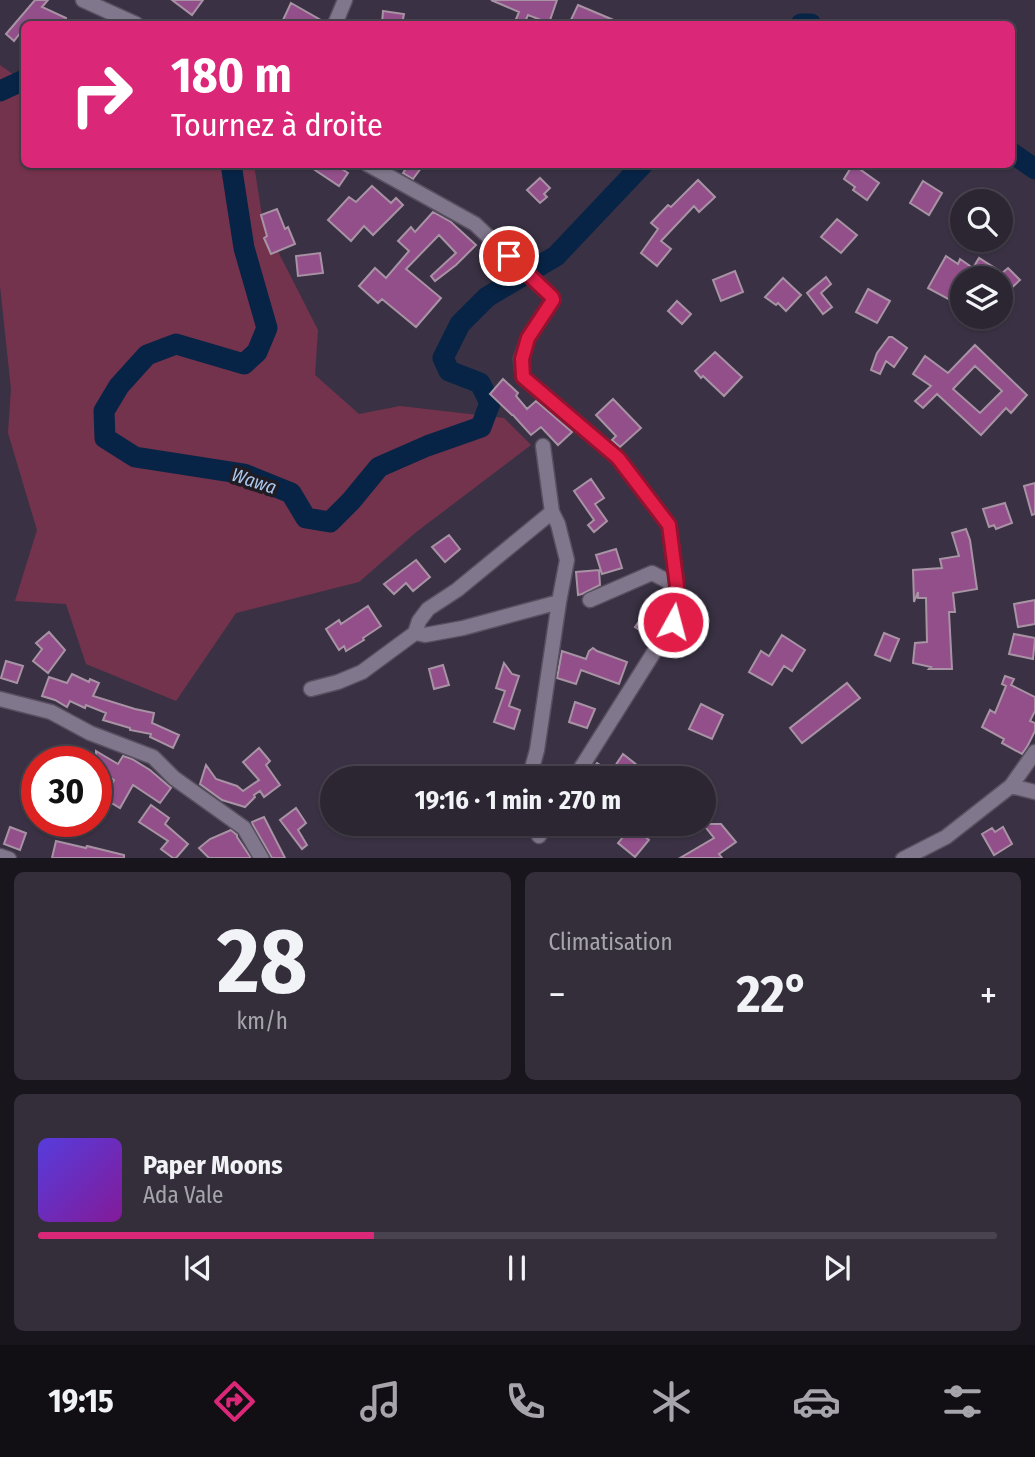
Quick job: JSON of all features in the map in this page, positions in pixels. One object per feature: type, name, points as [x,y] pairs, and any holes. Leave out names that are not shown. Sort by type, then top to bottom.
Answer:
[{"type":"street","points":[[83,0],[129,21]]},
{"type":"street","points":[[336,21],[345,0]]},
{"type":"street","points":[[374,168],[475,224],[552,297],[553,300],[528,338],[522,359],[523,377],[618,458],[669,525],[677,586],[673,622],[583,766]]},
{"type":"street","points":[[533,766],[567,560],[558,524],[552,512],[543,446]]},
{"type":"street","points":[[311,689],[362,672],[415,633],[419,621],[428,609],[457,590],[552,512]]},
{"type":"street","points":[[590,600],[652,573],[677,586]]},
{"type":"street","points":[[415,633],[425,635],[463,628],[559,602]]},
{"type":"street","points":[[0,699],[51,712],[90,733],[153,757],[174,778],[244,828],[261,858]]},
{"type":"street","points":[[906,858],[946,837],[1011,786],[1035,752]]},
{"type":"street","points":[[1011,786],[1035,792]]},
{"type":"shaded area","points":[[0,65],[21,80],[21,168],[254,168],[263,222],[318,330],[315,375],[359,414],[400,406],[504,418],[531,445],[415,533],[359,582],[236,613],[176,701],[86,664],[66,604],[15,601],[37,530],[8,433],[11,389],[0,286]]},
{"type":"building","points":[[35,0],[48,0],[42,7],[66,18],[64,21],[21,21],[21,32],[14,41],[6,34]]},
{"type":"building","points":[[172,0],[203,0],[192,15]]},
{"type":"building","points":[[491,0],[557,0],[550,21],[528,15],[525,21],[515,21],[519,12]]},
{"type":"building","points":[[291,3],[322,21],[285,21],[283,20]]},
{"type":"building","points":[[578,5],[616,21],[570,21]]},
{"type":"building","points":[[383,11],[404,14],[403,21],[382,21]]},
{"type":"building","points":[[312,168],[340,168],[348,173],[339,186]]},
{"type":"building","points":[[406,168],[421,168],[413,179],[403,173]]},
{"type":"building","points":[[851,168],[862,168],[861,170],[879,183],[867,200],[844,179]]},
{"type":"building","points":[[540,178],[550,188],[544,194],[547,197],[540,203],[527,190]]},
{"type":"building","points":[[698,180],[715,197],[699,212],[694,206],[661,241],[671,249],[657,266],[641,253],[658,229],[651,223]]},
{"type":"building","points":[[923,181],[942,193],[929,215],[910,203]]},
{"type":"building","points":[[372,186],[391,203],[396,198],[403,205],[373,235],[364,226],[351,241],[328,220],[349,197],[356,202]]},
{"type":"building","points":[[277,209],[295,244],[271,254],[264,238],[267,236],[261,215]]},
{"type":"building","points":[[433,212],[451,222],[476,245],[435,281],[431,276],[456,253],[439,235],[406,269],[441,298],[416,327],[382,299],[378,303],[359,286],[375,268],[386,278],[409,251],[398,241],[411,227],[415,232]]},
{"type":"building","points":[[837,219],[857,235],[841,253],[821,237]]},
{"type":"building","points":[[320,253],[323,273],[298,276],[296,256]]},
{"type":"building","points":[[946,256],[958,264],[960,259],[970,266],[950,266],[950,300],[928,288]]},
{"type":"building","points":[[979,258],[992,266],[974,266]]},
{"type":"building","points":[[735,271],[743,292],[721,301],[713,280]]},
{"type":"building","points":[[1013,273],[1020,280],[1013,286]]},
{"type":"building","points":[[826,277],[831,284],[821,293],[832,307],[823,314],[807,293]]},
{"type":"building","points":[[783,278],[801,295],[786,311],[778,303],[776,305],[765,297]]},
{"type":"building","points":[[868,289],[890,301],[877,323],[856,312]]},
{"type":"building","points":[[677,301],[691,314],[682,324],[668,311]]},
{"type":"building","points":[[889,337],[907,348],[894,367],[886,361],[880,374],[871,370],[877,353]]},
{"type":"building","points":[[975,345],[1027,395],[1011,413],[1006,408],[981,435],[937,394],[923,408],[915,401],[931,386],[913,374],[925,356],[948,373]],"holes":[[[975,366],[1002,391],[980,413],[953,389]]]},
{"type":"building","points":[[715,352],[742,377],[724,396],[695,371]]},
{"type":"building","points":[[503,379],[518,393],[516,396],[527,409],[536,401],[572,432],[558,445],[541,427],[531,435],[490,394]]},
{"type":"building","points":[[613,399],[641,428],[620,447],[612,440],[616,436],[596,415]]},
{"type":"building","points":[[591,479],[604,498],[595,504],[607,521],[594,532],[588,525],[594,520],[574,491]]},
{"type":"building","points":[[1035,483],[1035,514],[1032,515],[1024,486]]},
{"type":"building","points":[[1005,503],[1012,523],[996,529],[994,525],[989,527],[983,509]]},
{"type":"building","points":[[966,529],[977,589],[953,593],[955,612],[949,612],[952,669],[929,669],[931,667],[913,663],[915,643],[927,642],[926,598],[918,598],[918,592],[914,602],[913,570],[942,568],[940,559],[959,556],[952,533]]},
{"type":"building","points":[[449,535],[460,549],[445,562],[432,547]]},
{"type":"building","points":[[616,549],[622,568],[602,574],[596,555]]},
{"type":"building","points":[[416,560],[430,577],[413,591],[406,583],[394,594],[384,584]]},
{"type":"building","points":[[599,570],[600,585],[578,595],[576,572]]},
{"type":"building","points":[[1035,600],[1035,624],[1018,627],[1014,604]]},
{"type":"building","points":[[368,606],[381,626],[346,651],[344,646],[339,650],[326,629],[339,620],[341,624]]},
{"type":"building","points":[[645,613],[659,622],[650,637],[635,627]]},
{"type":"building","points":[[49,632],[65,650],[48,673],[33,661],[42,649],[36,643]]},
{"type":"building","points":[[884,633],[899,639],[890,661],[875,655]]},
{"type":"building","points":[[1014,634],[1035,638],[1033,659],[1009,654]]},
{"type":"building","points":[[782,635],[805,650],[792,671],[784,666],[772,685],[749,672],[761,651],[769,656]]},
{"type":"building","points":[[593,648],[627,662],[619,684],[581,670],[576,684],[557,678],[562,651],[586,659]]},
{"type":"building","points":[[6,661],[23,666],[17,683],[1,678]]},
{"type":"building","points":[[504,663],[512,674],[519,676],[509,706],[520,710],[514,729],[494,722],[505,691],[496,688]]},
{"type":"building","points":[[443,665],[449,685],[434,689],[429,669]]},
{"type":"building","points":[[72,674],[89,682],[90,679],[99,683],[93,696],[154,713],[152,723],[179,735],[173,748],[150,737],[151,734],[103,720],[106,713],[86,705],[85,708],[70,701],[67,707],[42,696],[49,677],[67,683]]},
{"type":"building","points":[[1005,676],[1014,679],[1011,685],[1035,697],[1035,711],[1030,721],[1035,723],[1035,731],[1022,754],[1002,743],[1004,739],[982,727],[990,710],[995,713],[1006,686],[1002,684]]},
{"type":"building","points":[[847,683],[860,698],[802,743],[790,728]]},
{"type":"building","points":[[575,702],[595,709],[587,728],[569,722]]},
{"type":"building","points":[[701,704],[723,715],[712,739],[689,729]]},
{"type":"building","points":[[259,748],[270,761],[266,765],[280,785],[264,797],[260,791],[245,807],[222,800],[200,784],[206,765],[216,779],[237,786],[243,791],[259,780],[243,762]]},
{"type":"building","points":[[623,754],[638,766],[615,766]]},
{"type":"building","points":[[123,756],[150,770],[171,788],[160,803],[133,785],[120,808],[112,803],[112,760],[118,764]]},
{"type":"building","points":[[151,805],[169,818],[165,824],[188,844],[176,858],[161,849],[168,841],[139,822]]},
{"type":"building","points":[[296,808],[306,823],[298,830],[307,845],[302,849],[280,820]]},
{"type":"building","points":[[264,817],[285,858],[272,858],[253,825],[252,822]]},
{"type":"building","points":[[716,824],[721,824],[736,842],[719,854],[722,858],[680,858],[714,838]]},
{"type":"building","points":[[10,827],[21,831],[21,837],[25,837],[20,850],[4,844]]},
{"type":"building","points":[[1003,827],[1012,844],[994,855],[982,834],[992,828],[995,832]]},
{"type":"building","points":[[231,830],[251,858],[209,858],[199,848],[210,839]]},
{"type":"building","points":[[624,836],[644,836],[649,840],[635,857],[618,843]]},
{"type":"building","points":[[56,841],[124,855],[124,858],[52,858]]},
{"type":"waterway","name":"Wawa","points":[[0,91],[21,81]]},
{"type":"waterway","name":"Wawa","points":[[1015,155],[1035,169]]},
{"type":"waterway","name":"Wawa","points":[[232,168],[244,248],[267,328],[257,352],[244,364],[176,344],[147,355],[119,386],[104,411],[105,438],[135,457],[244,474],[291,493],[306,518],[330,522],[379,467],[481,427],[490,403],[480,383],[449,371],[443,358],[460,324],[487,297],[556,256],[639,168]]},
{"type":"route","points":[[509,256],[553,300],[528,338],[522,359],[523,377],[618,458],[669,525],[677,586],[673,622]]}]
